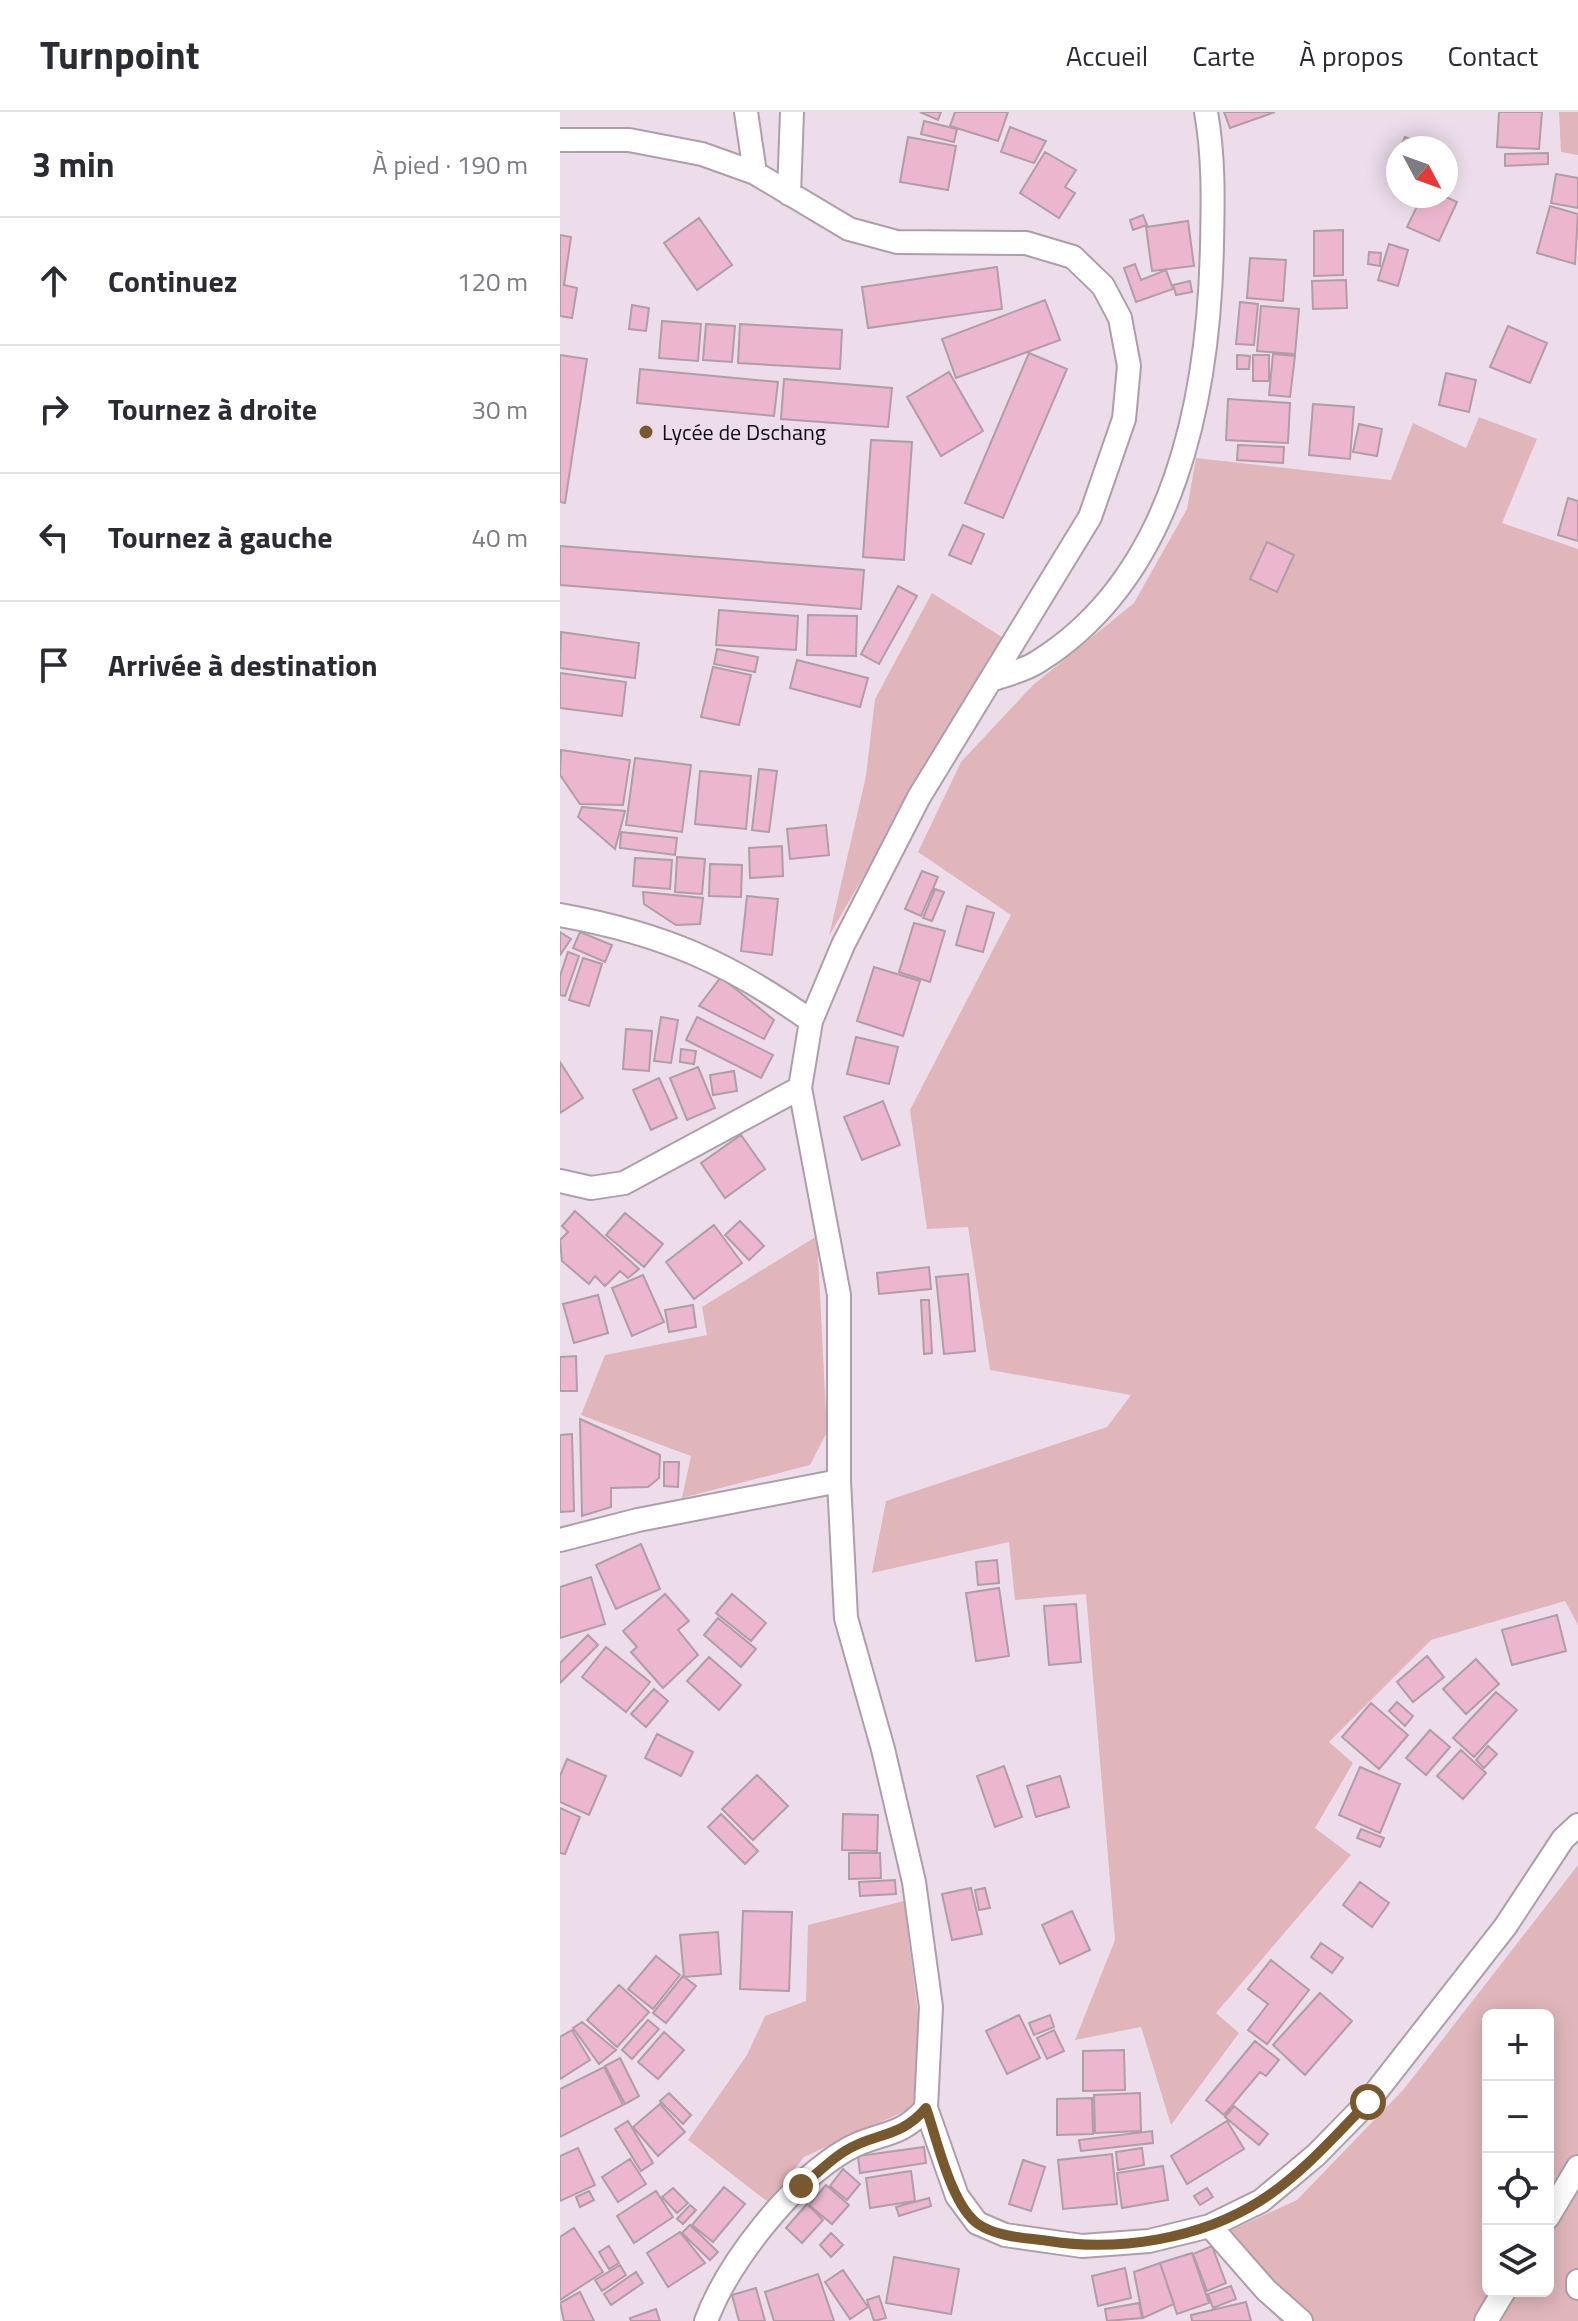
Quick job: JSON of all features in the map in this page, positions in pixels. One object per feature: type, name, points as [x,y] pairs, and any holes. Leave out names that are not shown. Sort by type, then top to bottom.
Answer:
[{"type":"street","points":[[746,112],[755,173]]},
{"type":"street","points":[[789,194],[792,112]]},
{"type":"street","points":[[994,679],[1037,663],[1083,628],[1131,570],[1171,497],[1194,409],[1211,308],[1214,152],[1206,112]]},
{"type":"street","points":[[560,140],[629,140],[702,154],[755,173],[849,229],[897,242],[1026,243],[1073,257],[1103,286],[1120,318],[1129,366],[1124,419],[1090,517],[994,679],[919,797],[843,945],[811,1021],[800,1088],[839,1295],[839,1481],[846,1618],[883,1749],[914,1882],[931,2007],[926,2108],[957,2196],[977,2223],[1005,2235],[1082,2246],[1149,2241],[1210,2226],[1261,2201],[1316,2155],[1368,2102],[1505,1927],[1563,1839],[1578,1825]]},
{"type":"street","points":[[560,915],[609,924],[679,944],[772,994],[811,1021]]},
{"type":"street","points":[[560,1181],[591,1188],[624,1183],[800,1088]]},
{"type":"street","points":[[560,1540],[638,1520],[839,1481]]},
{"type":"street","points":[[706,2321],[715,2297],[759,2232],[801,2186],[846,2150],[899,2132],[913,2123],[926,2108]]},
{"type":"street","points":[[1554,2207],[1578,2167]]},
{"type":"street","points":[[1210,2226],[1266,2290],[1301,2321]]},
{"type":"street","points":[[1578,2281],[1578,2288]]},
{"type":"street","points":[[1486,2321],[1500,2297]]},
{"type":"shaded area","points":[[1559,112],[1578,112],[1578,155],[1561,152]]},
{"type":"shaded area","points":[[1479,417],[1537,439],[1502,523],[1578,549],[1578,1625],[1565,1601],[1431,1640],[1329,1742],[1353,1763],[1315,1828],[1351,1855],[1216,2013],[1239,2033],[1171,2125],[1141,2027],[1075,2040],[1115,1940],[1086,1594],[1015,1600],[1009,1542],[872,1573],[886,1501],[1107,1427],[1131,1395],[990,1370],[968,1227],[927,1229],[910,1110],[1011,915],[918,852],[961,762],[1033,685],[1134,603],[1187,509],[1196,458],[1391,480],[1413,423],[1466,448]]},
{"type":"shaded area","points":[[932,593],[1002,637],[829,936],[866,776],[875,699]]},
{"type":"shaded area","points":[[817,1236],[827,1432],[810,1465],[682,1498],[691,1456],[581,1415],[605,1355],[707,1335],[702,1307]]},
{"type":"shaded area","points":[[1578,1865],[1578,2321],[1280,2321],[1212,2239],[1297,2200],[1404,2089]]},
{"type":"shaded area","points":[[904,1901],[923,2054],[914,2107],[804,2157],[768,2202],[688,2140],[747,2055],[765,2016],[806,2001],[808,1925]]},
{"type":"building","points":[[920,112],[941,112],[938,120]]},
{"type":"building","points":[[955,112],[1008,112],[998,141],[950,126]]},
{"type":"building","points":[[1224,112],[1275,112],[1230,128]]},
{"type":"building","points":[[1499,112],[1542,112],[1539,149],[1497,147]]},
{"type":"building","points":[[924,121],[957,129],[954,142],[921,134]]},
{"type":"building","points":[[1010,127],[1046,141],[1034,163],[1001,152]]},
{"type":"building","points":[[908,137],[956,146],[948,190],[900,182]]},
{"type":"building","points":[[1045,152],[1076,170],[1065,187],[1075,193],[1059,218],[1020,193]]},
{"type":"building","points":[[1548,153],[1548,164],[1505,166],[1505,154]]},
{"type":"building","points":[[1556,174],[1578,178],[1578,208],[1551,203]]},
{"type":"building","points":[[1550,206],[1578,214],[1575,264],[1537,253]]},
{"type":"building","points":[[1416,208],[1454,208],[1439,241],[1407,227]]},
{"type":"building","points":[[1143,215],[1147,225],[1133,230],[1130,220]]},
{"type":"building","points":[[699,218],[732,265],[697,290],[664,243]]},
{"type":"building","points":[[1188,221],[1194,266],[1152,271],[1146,227]]},
{"type":"building","points":[[1343,230],[1343,275],[1314,276],[1314,231]]},
{"type":"building","points":[[560,235],[571,237],[564,285],[577,288],[572,318],[560,316]]},
{"type":"building","points":[[1389,244],[1408,250],[1398,286],[1378,280]]},
{"type":"building","points":[[1369,252],[1381,253],[1380,266],[1368,264]]},
{"type":"building","points":[[1250,258],[1286,260],[1283,301],[1247,298]]},
{"type":"building","points":[[1135,264],[1141,280],[1166,270],[1173,289],[1136,302],[1124,268]]},
{"type":"building","points":[[997,267],[1002,309],[868,328],[862,287]]},
{"type":"building","points":[[1346,280],[1347,308],[1313,309],[1312,281]]},
{"type":"building","points":[[1190,281],[1192,292],[1176,295],[1173,285]]},
{"type":"building","points":[[1045,300],[1060,340],[956,378],[942,339]]},
{"type":"building","points":[[1240,302],[1258,304],[1254,345],[1236,344]]},
{"type":"building","points":[[632,305],[649,308],[646,331],[629,329]]},
{"type":"building","points":[[1261,306],[1299,309],[1295,354],[1257,351]]},
{"type":"building","points":[[662,321],[701,324],[698,361],[659,358]]},
{"type":"building","points":[[706,324],[735,326],[732,362],[703,360]]},
{"type":"building","points":[[740,324],[842,330],[840,369],[738,363]]},
{"type":"building","points":[[1508,326],[1547,343],[1530,383],[1490,367]]},
{"type":"building","points":[[1029,353],[1067,369],[1003,518],[965,503]]},
{"type":"building","points":[[1273,354],[1295,356],[1290,397],[1269,395]]},
{"type":"building","points":[[560,355],[587,359],[565,503],[560,502]]},
{"type":"building","points":[[1237,355],[1250,356],[1249,369],[1237,369]]},
{"type":"building","points":[[1253,355],[1269,355],[1269,381],[1253,381]]},
{"type":"building","points":[[640,369],[778,382],[774,416],[637,403]]},
{"type":"building","points":[[949,372],[983,431],[941,456],[907,397]]},
{"type":"building","points":[[1446,373],[1476,380],[1469,412],[1439,405]]},
{"type":"building","points":[[784,379],[892,388],[888,427],[781,419]]},
{"type":"building","points":[[1228,399],[1290,403],[1288,443],[1226,440]]},
{"type":"building","points":[[1313,404],[1354,407],[1350,459],[1309,455]]},
{"type":"building","points":[[1359,424],[1382,429],[1377,456],[1353,452]]},
{"type":"building","points":[[871,440],[912,442],[904,560],[863,557]]},
{"type":"building","points":[[1238,445],[1284,447],[1283,463],[1237,460]]},
{"type":"building","points":[[1568,498],[1578,501],[1578,541],[1558,535]]},
{"type":"building","points":[[963,525],[984,534],[971,564],[949,555]]},
{"type":"building","points":[[1267,542],[1294,555],[1277,592],[1250,579]]},
{"type":"building","points":[[560,546],[864,570],[861,609],[560,585]]},
{"type":"building","points":[[898,586],[917,596],[879,664],[861,654]]},
{"type":"building","points":[[719,610],[798,616],[796,650],[716,645]]},
{"type":"building","points":[[808,615],[857,616],[856,656],[807,655]]},
{"type":"building","points":[[561,632],[639,643],[635,678],[560,668]]},
{"type":"building","points":[[717,649],[758,657],[755,672],[714,664]]},
{"type":"building","points":[[797,660],[868,678],[860,707],[790,688]]},
{"type":"building","points":[[713,667],[751,675],[739,725],[701,717]]},
{"type":"building","points":[[560,673],[626,682],[622,716],[560,708]]},
{"type":"building","points":[[561,750],[630,760],[623,805],[580,804],[560,775]]},
{"type":"building","points":[[635,758],[691,765],[682,832],[626,825]]},
{"type":"building","points":[[759,769],[777,771],[769,832],[752,830]]},
{"type":"building","points":[[700,771],[751,776],[746,829],[695,824]]},
{"type":"building","points":[[582,807],[625,811],[615,849],[578,817]]},
{"type":"building","points":[[826,825],[829,855],[790,859],[787,829]]},
{"type":"building","points":[[621,832],[677,838],[675,855],[620,848]]},
{"type":"building","points":[[782,846],[783,876],[750,878],[749,848]]},
{"type":"building","points":[[677,857],[705,859],[702,894],[675,892]]},
{"type":"building","points":[[635,858],[672,860],[670,889],[633,886]]},
{"type":"building","points":[[710,864],[742,865],[741,897],[709,896]]},
{"type":"building","points":[[922,871],[938,877],[921,916],[905,909]]},
{"type":"building","points":[[935,889],[944,892],[932,921],[923,918]]},
{"type":"building","points":[[643,892],[703,898],[700,924],[676,925],[644,904]]},
{"type":"building","points":[[747,896],[778,899],[772,955],[741,951]]},
{"type":"building","points":[[967,906],[994,913],[983,952],[956,945]]},
{"type":"building","points":[[914,923],[945,931],[930,982],[899,972]]},
{"type":"building","points":[[560,932],[571,939],[560,955]]},
{"type":"building","points":[[580,932],[612,945],[605,962],[573,948]]},
{"type":"building","points":[[568,952],[579,956],[565,996],[560,995],[560,976]]},
{"type":"building","points":[[583,958],[602,964],[589,1006],[569,1000]]},
{"type":"building","points":[[874,967],[920,981],[903,1036],[857,1021]]},
{"type":"building","points":[[721,977],[774,1020],[764,1039],[699,1006]]},
{"type":"building","points":[[661,1017],[678,1020],[671,1063],[654,1061]]},
{"type":"building","points":[[697,1017],[773,1055],[761,1078],[686,1040]]},
{"type":"building","points":[[626,1029],[652,1031],[649,1071],[623,1069]]},
{"type":"building","points":[[856,1037],[898,1047],[889,1084],[847,1074]]},
{"type":"building","points":[[681,1049],[696,1051],[694,1064],[680,1062]]},
{"type":"building","points":[[560,1062],[583,1098],[560,1113]]},
{"type":"building","points":[[698,1067],[715,1108],[687,1120],[670,1078]]},
{"type":"building","points":[[734,1071],[737,1091],[713,1095],[710,1075]]},
{"type":"building","points":[[659,1078],[677,1118],[651,1130],[633,1090]]},
{"type":"building","points":[[883,1101],[900,1145],[862,1160],[844,1117]]},
{"type":"building","points":[[741,1135],[765,1169],[725,1198],[701,1163]]},
{"type":"building","points":[[575,1211],[639,1269],[628,1278],[620,1271],[605,1286],[595,1276],[589,1284],[562,1261],[560,1240],[568,1232],[562,1226]]},
{"type":"building","points":[[625,1213],[663,1244],[644,1267],[606,1235]]},
{"type":"building","points":[[740,1221],[764,1246],[749,1260],[725,1235]]},
{"type":"building","points":[[714,1225],[742,1263],[694,1299],[666,1262]]},
{"type":"building","points":[[929,1267],[931,1289],[879,1294],[877,1273]]},
{"type":"building","points":[[968,1274],[975,1351],[944,1354],[936,1277]]},
{"type":"building","points":[[643,1275],[664,1322],[632,1336],[612,1288]]},
{"type":"building","points":[[598,1295],[608,1333],[574,1343],[563,1304]]},
{"type":"building","points":[[921,1300],[929,1300],[932,1353],[924,1354]]},
{"type":"building","points":[[693,1305],[696,1327],[669,1332],[665,1310]]},
{"type":"building","points":[[576,1356],[577,1391],[560,1391],[560,1357]]},
{"type":"building","points":[[580,1419],[660,1455],[659,1478],[648,1487],[611,1488],[611,1507],[582,1516]]},
{"type":"building","points":[[572,1434],[574,1511],[560,1512],[560,1435]]},
{"type":"building","points":[[664,1462],[679,1462],[678,1487],[664,1486]]},
{"type":"building","points":[[641,1544],[660,1589],[616,1609],[596,1565]]},
{"type":"building","points":[[997,1560],[999,1583],[978,1585],[976,1562]]},
{"type":"building","points":[[591,1577],[605,1624],[560,1638],[560,1587]]},
{"type":"building","points":[[999,1588],[1009,1656],[976,1661],[966,1593]]},
{"type":"building","points":[[665,1594],[689,1621],[678,1630],[698,1655],[663,1688],[631,1652],[637,1647],[623,1631]]},
{"type":"building","points":[[732,1594],[766,1623],[751,1641],[716,1613]]},
{"type":"building","points":[[1076,1604],[1081,1662],[1049,1665],[1044,1606]]},
{"type":"building","points":[[1557,1615],[1566,1651],[1512,1665],[1502,1630]]},
{"type":"building","points":[[718,1618],[756,1649],[741,1667],[704,1635]]},
{"type":"building","points":[[588,1635],[598,1645],[560,1683],[560,1663]]},
{"type":"building","points":[[606,1647],[650,1682],[626,1712],[582,1677]]},
{"type":"building","points":[[1427,1656],[1444,1677],[1413,1702],[1397,1682]]},
{"type":"building","points":[[709,1657],[741,1685],[719,1710],[687,1681]]},
{"type":"building","points":[[1476,1659],[1499,1684],[1466,1714],[1443,1689]]},
{"type":"building","points":[[654,1689],[668,1701],[646,1727],[631,1714]]},
{"type":"building","points":[[1496,1692],[1517,1710],[1474,1757],[1453,1738]]},
{"type":"building","points":[[1397,1702],[1413,1716],[1405,1726],[1389,1711]]},
{"type":"building","points":[[1371,1703],[1408,1735],[1379,1769],[1342,1737]]},
{"type":"building","points":[[1430,1730],[1450,1747],[1426,1775],[1406,1758]]},
{"type":"building","points":[[657,1734],[693,1752],[681,1776],[645,1758]]},
{"type":"building","points":[[1488,1746],[1497,1754],[1484,1768],[1476,1760]]},
{"type":"building","points":[[1461,1750],[1486,1773],[1463,1799],[1437,1776]]},
{"type":"building","points":[[567,1759],[606,1776],[589,1815],[560,1802],[560,1776]]},
{"type":"building","points":[[1004,1766],[1022,1817],[995,1827],[977,1776]]},
{"type":"building","points":[[1360,1767],[1400,1784],[1380,1833],[1339,1815]]},
{"type":"building","points":[[757,1775],[788,1806],[753,1840],[722,1809]]},
{"type":"building","points":[[1060,1776],[1069,1807],[1036,1817],[1027,1786]]},
{"type":"building","points":[[560,1808],[580,1817],[565,1854],[560,1853]]},
{"type":"building","points":[[721,1814],[758,1851],[745,1864],[708,1827]]},
{"type":"building","points":[[843,1814],[878,1815],[877,1851],[842,1850]]},
{"type":"building","points":[[1361,1829],[1384,1838],[1380,1847],[1357,1838]]},
{"type":"building","points":[[849,1853],[880,1853],[881,1878],[849,1879]]},
{"type":"building","points":[[895,1880],[896,1894],[860,1896],[859,1882]]},
{"type":"building","points":[[1360,1882],[1389,1903],[1372,1927],[1343,1905]]},
{"type":"building","points":[[971,1888],[982,1934],[952,1940],[942,1894]]},
{"type":"building","points":[[985,1888],[990,1908],[979,1910],[975,1890]]},
{"type":"building","points":[[743,1911],[792,1912],[789,1991],[740,1989]]},
{"type":"building","points":[[1072,1911],[1090,1950],[1060,1964],[1042,1925]]},
{"type":"building","points":[[718,1932],[721,1974],[684,1977],[680,1935]]},
{"type":"building","points":[[1321,1943],[1343,1958],[1332,1973],[1311,1957]]},
{"type":"building","points":[[656,1956],[680,1975],[653,2009],[628,1989]]},
{"type":"building","points":[[1271,1960],[1309,1990],[1267,2044],[1248,2030],[1268,2004],[1248,1989]]},
{"type":"building","points":[[683,1976],[696,1986],[666,2023],[653,2013]]},
{"type":"building","points":[[619,1985],[649,2012],[617,2047],[587,2020]]},
{"type":"building","points":[[1320,1993],[1352,2021],[1305,2075],[1273,2045]]},
{"type":"building","points":[[1019,2015],[1040,2058],[1007,2074],[986,2031]]},
{"type":"building","points":[[1050,2015],[1054,2027],[1034,2035],[1029,2023]]},
{"type":"building","points":[[648,2020],[659,2029],[632,2059],[622,2050]]},
{"type":"building","points":[[582,2022],[616,2050],[599,2064],[573,2028]]},
{"type":"building","points":[[572,2030],[590,2060],[560,2079],[560,2037]]},
{"type":"building","points":[[1054,2030],[1064,2051],[1047,2059],[1037,2038]]},
{"type":"building","points":[[664,2032],[684,2050],[658,2079],[638,2062]]},
{"type":"building","points":[[1255,2041],[1279,2060],[1266,2076],[1260,2072],[1224,2115],[1206,2100]]},
{"type":"building","points":[[1124,2050],[1125,2090],[1083,2091],[1083,2051]]},
{"type":"building","points":[[620,2058],[639,2096],[625,2104],[605,2066]]},
{"type":"building","points":[[604,2067],[623,2105],[560,2137],[560,2089]]},
{"type":"building","points":[[669,2093],[691,2115],[683,2124],[660,2101]]},
{"type":"building","points":[[1140,2093],[1141,2131],[1095,2133],[1094,2095]]},
{"type":"building","points":[[1092,2098],[1093,2134],[1057,2135],[1057,2099]]},
{"type":"building","points":[[660,2104],[685,2132],[658,2156],[633,2127]]},
{"type":"building","points":[[1234,2106],[1268,2134],[1259,2145],[1225,2117]]},
{"type":"building","points":[[628,2121],[653,2163],[641,2171],[615,2129]]},
{"type":"building","points":[[1227,2121],[1244,2149],[1187,2184],[1171,2156]]},
{"type":"building","points":[[1152,2131],[1153,2143],[1081,2151],[1079,2140]]},
{"type":"building","points":[[924,2147],[926,2163],[860,2173],[858,2156]]},
{"type":"building","points":[[578,2148],[595,2185],[560,2201],[560,2156]]},
{"type":"building","points":[[1142,2148],[1144,2165],[1118,2170],[1116,2152]]},
{"type":"building","points":[[1112,2154],[1117,2204],[1063,2209],[1058,2160]]},
{"type":"building","points":[[630,2159],[646,2184],[618,2202],[602,2177]]},
{"type":"building","points":[[1023,2160],[1045,2167],[1031,2211],[1009,2204]]},
{"type":"building","points":[[1163,2166],[1168,2200],[1122,2208],[1117,2173]]},
{"type":"building","points":[[843,2169],[860,2184],[847,2200],[830,2186]]},
{"type":"building","points":[[911,2171],[915,2201],[870,2208],[866,2178]]},
{"type":"building","points":[[826,2185],[849,2205],[832,2224],[809,2205]]},
{"type":"building","points":[[724,2187],[745,2204],[713,2242],[692,2225]]},
{"type":"building","points":[[673,2188],[688,2203],[677,2213],[662,2197]]},
{"type":"building","points":[[1207,2188],[1213,2197],[1200,2205],[1194,2196]]},
{"type":"building","points":[[589,2191],[594,2200],[580,2207],[576,2197]]},
{"type":"building","points":[[656,2191],[673,2217],[634,2243],[617,2216]]},
{"type":"building","points":[[929,2198],[931,2206],[899,2216],[896,2207]]},
{"type":"building","points":[[807,2204],[823,2220],[802,2243],[786,2228]]},
{"type":"building","points":[[690,2205],[696,2210],[683,2224],[677,2219]]},
{"type":"building","points":[[690,2225],[718,2252],[710,2260],[682,2233]]},
{"type":"building","points":[[574,2228],[603,2272],[560,2300],[560,2237]]},
{"type":"building","points":[[680,2232],[705,2263],[668,2287],[647,2253]]},
{"type":"building","points":[[831,2233],[843,2245],[831,2257],[820,2245]]},
{"type":"building","points":[[609,2246],[619,2263],[609,2269],[599,2252]]},
{"type":"building","points":[[1212,2246],[1226,2283],[1207,2291],[1193,2254]]},
{"type":"building","points":[[1192,2253],[1209,2303],[1177,2314],[1160,2263]]},
{"type":"building","points":[[894,2257],[959,2269],[951,2314],[886,2303]]},
{"type":"building","points":[[1160,2263],[1174,2304],[1143,2318],[1134,2272]]},
{"type":"building","points":[[620,2265],[626,2275],[602,2291],[595,2280]]},
{"type":"building","points":[[1125,2268],[1131,2298],[1098,2306],[1092,2276]]},
{"type":"building","points":[[843,2270],[868,2307],[850,2319],[825,2282]]},
{"type":"building","points":[[636,2272],[643,2283],[611,2305],[604,2294]]},
{"type":"building","points":[[818,2274],[834,2321],[774,2321],[765,2292]]},
{"type":"building","points":[[1231,2286],[1236,2299],[1213,2308],[1208,2294]]},
{"type":"building","points":[[756,2288],[765,2321],[739,2321],[732,2295]]},
{"type":"building","points":[[580,2292],[594,2321],[564,2321],[560,2303]]},
{"type":"building","points":[[879,2296],[886,2318],[874,2321],[867,2300]]},
{"type":"building","points":[[1246,2302],[1251,2321],[1192,2321],[1191,2315]]},
{"type":"building","points":[[1139,2303],[1142,2318],[1107,2321],[1105,2309]]},
{"type":"building","points":[[656,2309],[660,2321],[631,2321],[630,2318]]},
{"type":"place","name":"Lycée de Dschang","points":[[646,432]]},
{"type":"route","points":[[801,2186],[846,2150],[899,2132],[913,2123],[926,2108],[957,2196],[977,2223],[1005,2235],[1082,2246],[1149,2241],[1210,2226],[1261,2201],[1316,2155],[1368,2102]]}]
